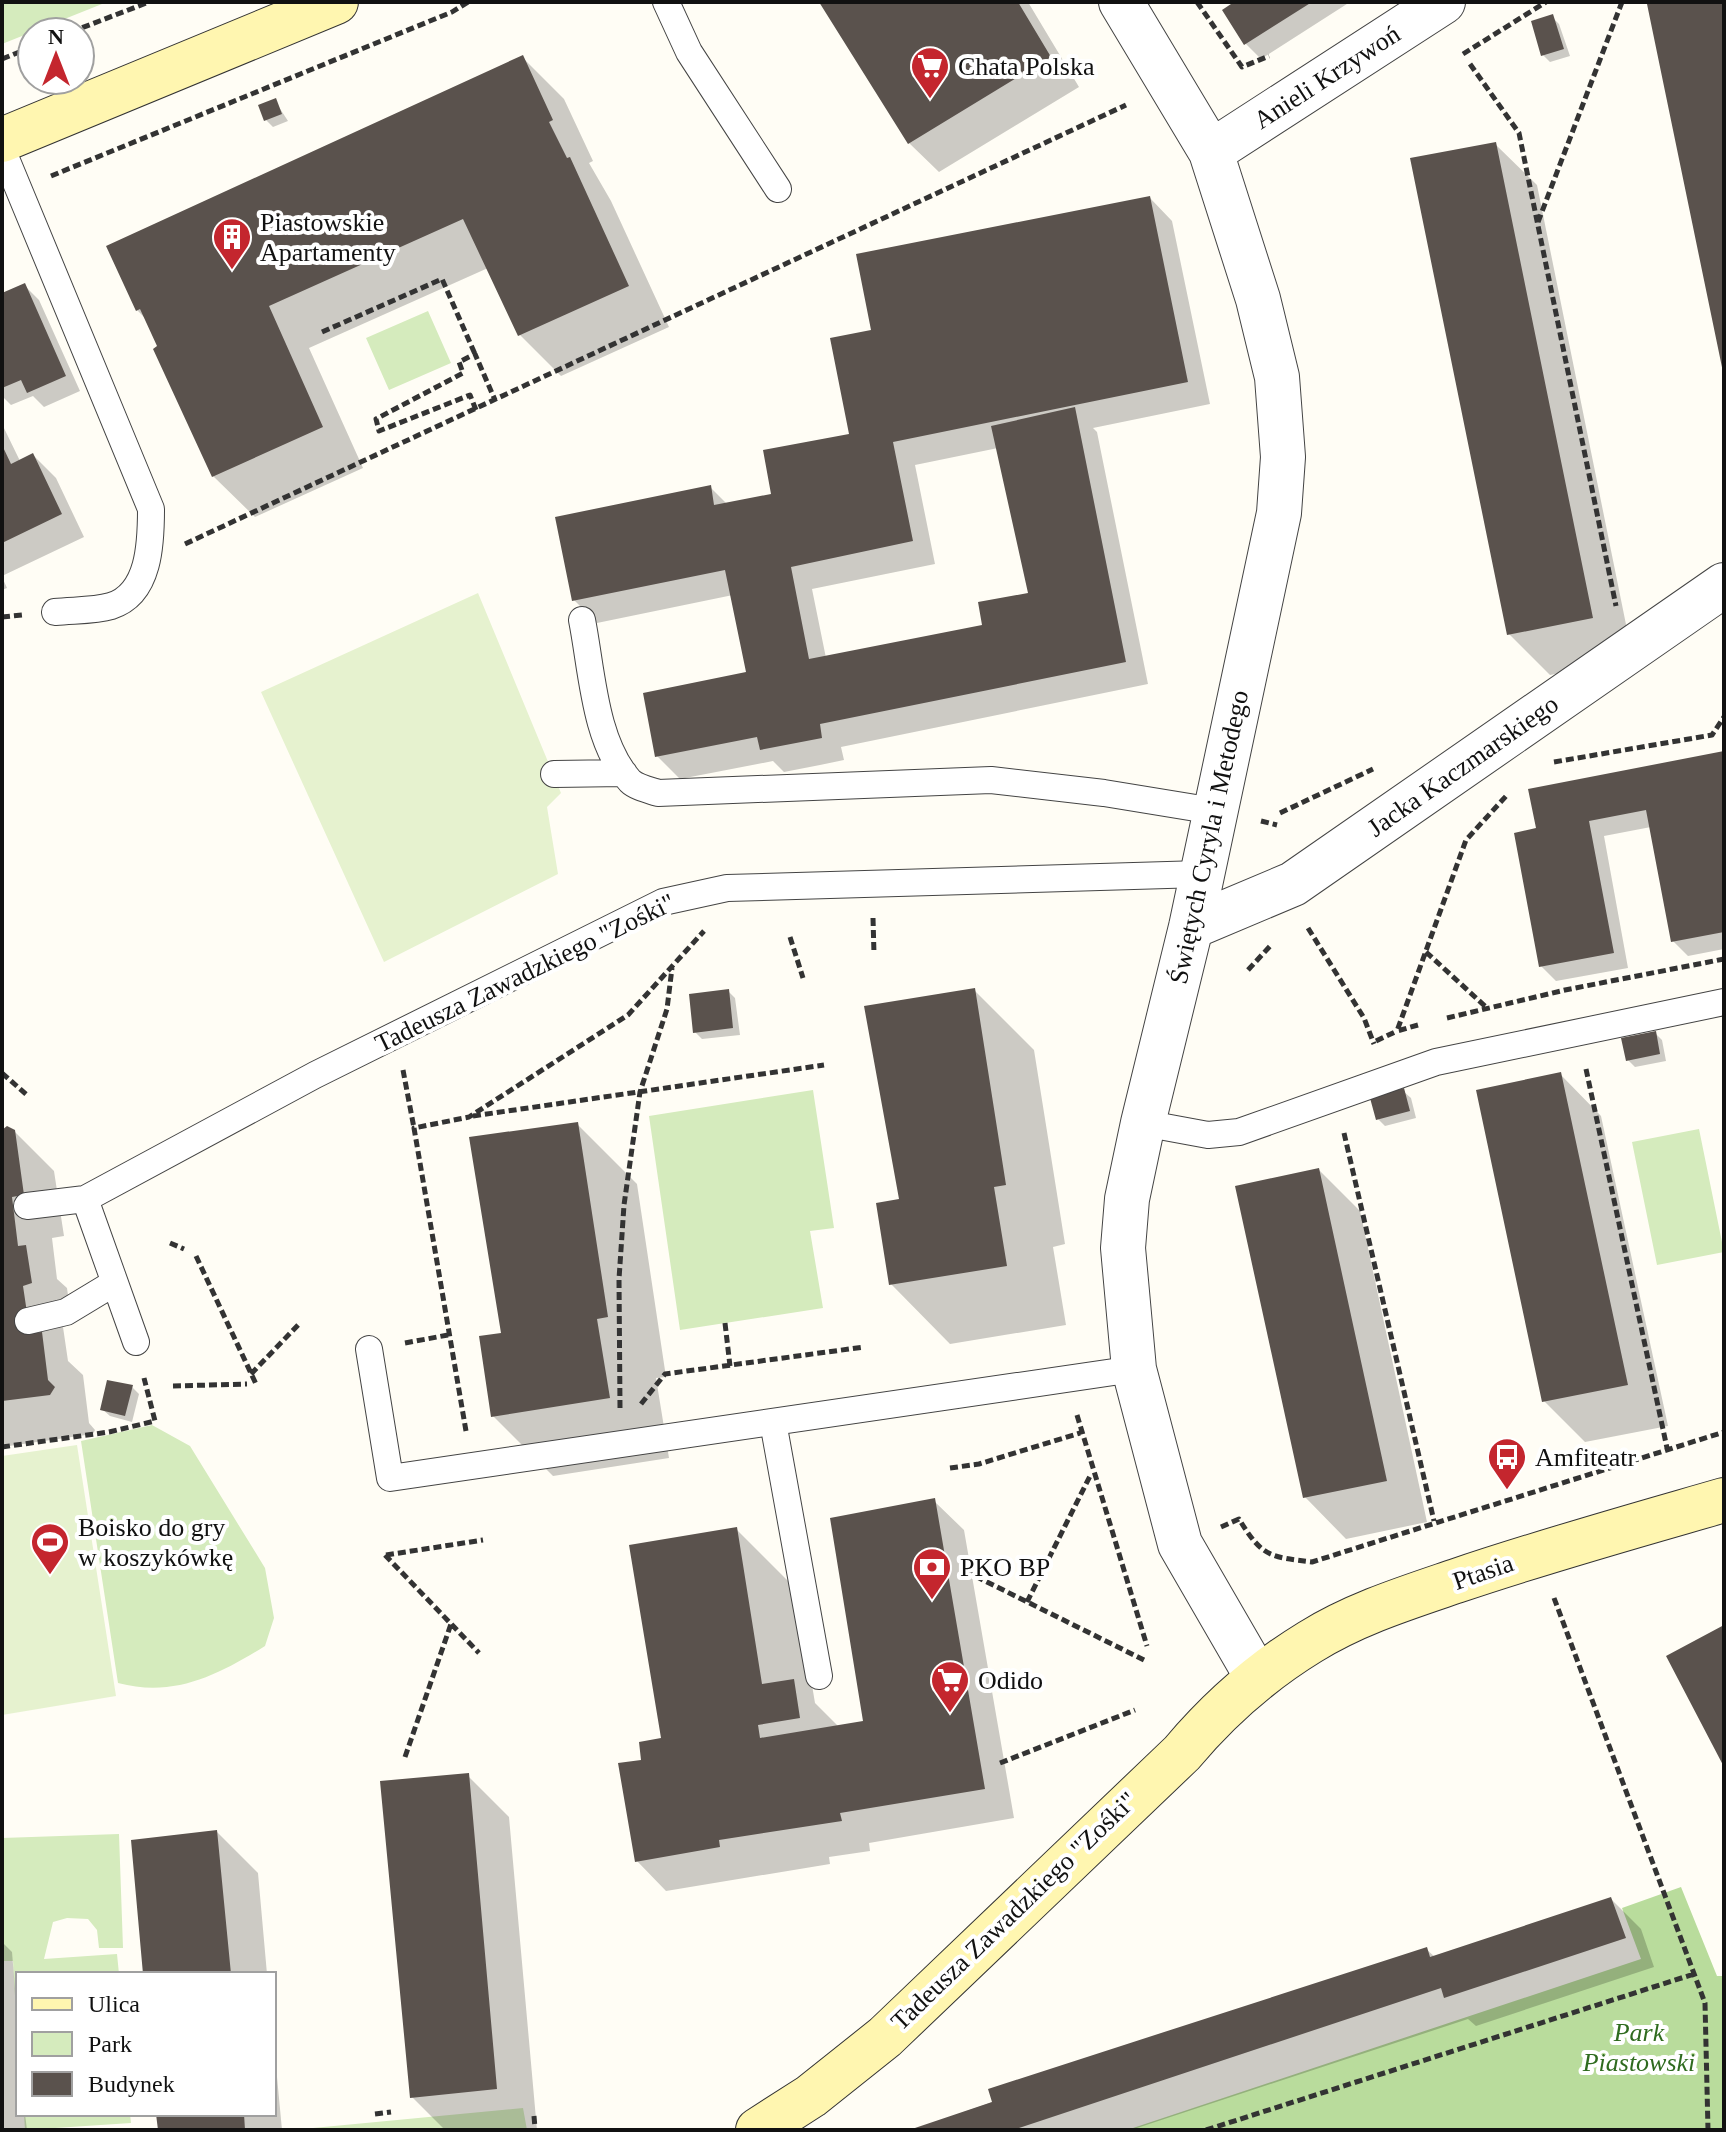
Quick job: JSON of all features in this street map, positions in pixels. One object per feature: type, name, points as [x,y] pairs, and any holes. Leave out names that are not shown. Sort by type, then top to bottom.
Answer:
[{"type":"street","points":[[2,140],[336,2]]},
{"type":"street","name":"Świętych Cyryla i Metodego","points":[[1121,2],[1211,152],[1258,299],[1277,377],[1283,457],[1274,539],[1191,927],[1143,1123],[1127,1199],[1123,1248],[1134,1369],[1180,1544],[1257,1677]]},
{"type":"street","name":"Anieli Krzywoń","points":[[1211,152],[1443,2]]},
{"type":"street","name":"Jacka Kaczmarskiego","points":[[1191,927],[1293,884],[1724,585]]},
{"type":"street","name":"Ptasia","points":[[1257,1677],[1312,1640],[1380,1607],[1537,1553],[1724,1500]]},
{"type":"street","name":"Tadeusza Zawadzkiego \"Zośki\"","points":[[758,2130],[811,2096],[885,2037],[1257,1677]]},
{"type":"lane","points":[[666,2],[689,52],[778,189]]},
{"type":"lane","points":[[2,149],[151,509],[147,562],[135,591],[113,606],[55,612]]},
{"type":"lane","points":[[582,620],[601,720],[624,773],[631,783],[658,793],[991,780],[1104,793],[1214,811]]},
{"type":"lane","points":[[554,774],[624,773]]},
{"type":"lane","name":"Tadeusza Zawadzkiego \"Zośki\"","points":[[85,1199],[329,1068],[663,902],[727,888],[1201,874]]},
{"type":"lane","points":[[1143,1123],[1208,1135],[1239,1132],[1436,1062],[1724,1002]]},
{"type":"lane","points":[[27,1206],[85,1199],[136,1342]]},
{"type":"lane","points":[[28,1321],[66,1312],[114,1283]]},
{"type":"lane","points":[[369,1349],[390,1478],[1134,1369]]},
{"type":"lane","points":[[773,1422],[819,1676]]},
{"type":"path","points":[[96,22],[149,2]]},
{"type":"path","points":[[46,178],[452,12],[468,2]]},
{"type":"path","points":[[1197,2],[1242,67]]},
{"type":"path","points":[[1463,54],[1546,2]]},
{"type":"path","points":[[1537,222],[1622,2]]},
{"type":"path","points":[[1470,64],[1519,133],[1617,609]]},
{"type":"path","points":[[147,562],[1126,105]]},
{"type":"path","points":[[322,332],[442,279],[495,400]]},
{"type":"path","points":[[475,354],[459,362],[463,373],[376,419],[379,431],[470,395],[476,410]]},
{"type":"path","points":[[1541,769],[1553,762],[1712,735],[1724,717]]},
{"type":"path","points":[[1397,1031],[1466,840],[1517,785]]},
{"type":"path","points":[[872,917],[874,954]]},
{"type":"path","points":[[469,1117],[628,1015],[709,924]]},
{"type":"path","points":[[1307,927],[1364,1018]]},
{"type":"path","points":[[790,937],[803,978]]},
{"type":"path","points":[[1426,952],[1488,1008]]},
{"type":"path","points":[[1442,1020],[1724,959]]},
{"type":"path","points":[[619,1421],[619,1279],[624,1205],[640,1092],[667,1009],[672,966]]},
{"type":"path","points":[[1374,1042],[1397,1031],[1427,1023]]},
{"type":"path","points":[[1578,1033],[1667,1448]]},
{"type":"path","points":[[401,1065],[469,1444]]},
{"type":"path","points":[[414,1128],[469,1117],[824,1065]]},
{"type":"path","points":[[2,1073],[28,1096]]},
{"type":"path","points":[[1337,1096],[1366,1239],[1434,1521]]},
{"type":"path","points":[[170,1243],[184,1249]]},
{"type":"path","points":[[196,1256],[256,1384]]},
{"type":"path","points":[[725,1323],[730,1366]]},
{"type":"path","points":[[251,1374],[299,1324]]},
{"type":"path","points":[[2,1447],[109,1432],[155,1421],[136,1342]]},
{"type":"path","points":[[637,1408],[665,1374],[864,1347]]},
{"type":"path","points":[[1070,1379],[1092,1473],[1147,1646]]},
{"type":"path","points":[[173,1386],[247,1384]]},
{"type":"path","points":[[1180,1544],[1239,1519],[1252,1540],[1274,1558],[1312,1562],[1724,1432]]},
{"type":"path","points":[[950,1468],[979,1464],[1081,1433]]},
{"type":"path","points":[[1027,1602],[1092,1473]]},
{"type":"path","points":[[479,1653],[385,1555],[483,1540]]},
{"type":"path","points":[[1537,1553],[1705,2003],[1708,2130]]},
{"type":"path","points":[[965,1571],[1144,1660]]},
{"type":"path","points":[[405,1757],[451,1624]]},
{"type":"path","points":[[1000,1763],[1135,1710]]},
{"type":"path","points":[[1206,2130],[1694,1974]]},
{"type":"path","points":[[375,2114],[391,2112]]},
{"type":"path","points":[[534,2116],[535,2128]]},
{"type":"green space","points":[[2,2],[107,2],[72,16],[16,16],[16,38],[2,44]]},
{"type":"green space","points":[[428,311],[451,363],[389,390],[366,338]]},
{"type":"green space","points":[[478,593],[561,793],[547,807],[558,874],[384,962],[261,692]]},
{"type":"green space","points":[[813,1090],[834,1228],[810,1231],[823,1308],[680,1330],[649,1116]]},
{"type":"green space","points":[[1699,1129],[1724,1252],[1657,1265],[1632,1142]]},
{"type":"green space","points":[[152,1425],[190,1446],[265,1568],[274,1618],[265,1646],[247,1657],[195,1681],[158,1688],[118,1683],[81,1441]]},
{"type":"green space","name":"Boisko do gry w koszykówkę","points":[[77,1445],[116,1696],[2,1715],[2,1456]]},
{"type":"green space","points":[[119,1834],[123,1948],[99,1948],[97,1930],[88,1919],[67,1918],[53,1922],[44,1959],[117,1954],[119,1972],[16,1972],[16,2013],[13,1961],[2,1961],[2,1838]]},
{"type":"green space","name":"Park Piastowski","points":[[1681,1887],[1717,1976],[1724,1976],[1724,2130],[1127,2130],[1641,1959],[1622,1908]]},
{"type":"green space","points":[[523,2108],[527,2130],[292,2130]]},
{"type":"green space","points":[[24,2116],[130,2116],[131,2123],[25,2130]]},
{"type":"building","name":"Chata Polska","points":[[819,2],[1018,2],[1051,57],[908,144]]},
{"type":"building","points":[[1234,2],[1312,2],[1244,45],[1222,10]]},
{"type":"building","points":[[1724,2],[1724,377],[1647,4]]},
{"type":"building","points":[[1553,14],[1564,49],[1541,56],[1531,21]]},
{"type":"building","name":"Piastowskie Apartamenty","points":[[523,55],[553,120],[549,122],[567,158],[570,157],[629,286],[518,336],[463,219],[269,306],[323,427],[212,477],[153,349],[157,346],[140,309],[136,311],[106,246]]},
{"type":"building","points":[[276,98],[282,114],[264,121],[258,105]]},
{"type":"building","points":[[1496,142],[1593,618],[1507,635],[1410,158]]},
{"type":"building","points":[[1150,196],[1188,382],[893,442],[913,541],[791,567],[809,659],[982,625],[978,602],[1028,593],[991,426],[1075,407],[1126,662],[820,724],[822,738],[760,750],[757,737],[655,757],[643,693],[746,672],[725,570],[572,601],[555,517],[711,485],[714,505],[771,494],[763,450],[849,434],[830,338],[871,330],[856,254]]},
{"type":"building","points":[[25,283],[66,376],[27,393],[21,380],[2,388],[2,293]]},
{"type":"building","points":[[2,445],[11,464],[33,453],[62,514],[2,543]]},
{"type":"building","points":[[1724,751],[1724,932],[1671,942],[1646,810],[1589,821],[1614,953],[1539,967],[1514,833],[1536,828],[1528,789]]},
{"type":"building","points":[[975,988],[1006,1185],[994,1187],[1007,1266],[889,1285],[876,1203],[899,1199],[864,1006]]},
{"type":"building","points":[[729,989],[733,1028],[693,1033],[689,994]]},
{"type":"building","points":[[1656,1031],[1660,1054],[1626,1061],[1621,1038]]},
{"type":"building","points":[[1561,1072],[1628,1385],[1542,1402],[1476,1090]]},
{"type":"building","points":[[1404,1088],[1410,1111],[1376,1120],[1370,1098]]},
{"type":"building","points":[[578,1122],[608,1317],[597,1319],[610,1398],[491,1417],[479,1336],[501,1333],[469,1137]]},
{"type":"building","points":[[7,1126],[15,1130],[24,1195],[12,1197],[18,1246],[26,1245],[32,1283],[23,1286],[30,1333],[42,1332],[48,1380],[55,1387],[50,1395],[2,1401],[2,1130]]},
{"type":"building","points":[[1319,1168],[1387,1481],[1303,1498],[1235,1186]]},
{"type":"building","points":[[107,1380],[133,1385],[125,1416],[100,1410]]},
{"type":"building","points":[[935,1498],[985,1789],[840,1813],[842,1821],[719,1840],[720,1847],[635,1862],[618,1763],[641,1760],[639,1742],[661,1738],[629,1545],[737,1527],[762,1684],[794,1679],[800,1718],[758,1725],[760,1738],[863,1721],[830,1518]]},
{"type":"building","points":[[1724,1625],[1724,1767],[1666,1656]]},
{"type":"building","points":[[469,1773],[497,2089],[410,2098],[380,1781]]},
{"type":"building","points":[[217,1830],[231,1972],[143,1972],[131,1840]]},
{"type":"building","points":[[1611,1897],[1626,1938],[1444,1998],[1441,1988],[1013,2130],[909,2130],[992,2102],[988,2089],[1427,1947],[1430,1957]]},
{"type":"building","points":[[156,2116],[244,2116],[245,2130],[158,2130]]},
{"type":"place","name":"Chata Polska","points":[[930,100]]},
{"type":"place","name":"Piastowskie Apartamenty","points":[[232,271]]},
{"type":"place","name":"Amfiteatr","points":[[1507,1491]]},
{"type":"place","name":"Boisko do gry w koszykówkę","points":[[50,1576]]},
{"type":"place","name":"PKO BP","points":[[932,1601]]},
{"type":"place","name":"Odido","points":[[950,1714]]}]
